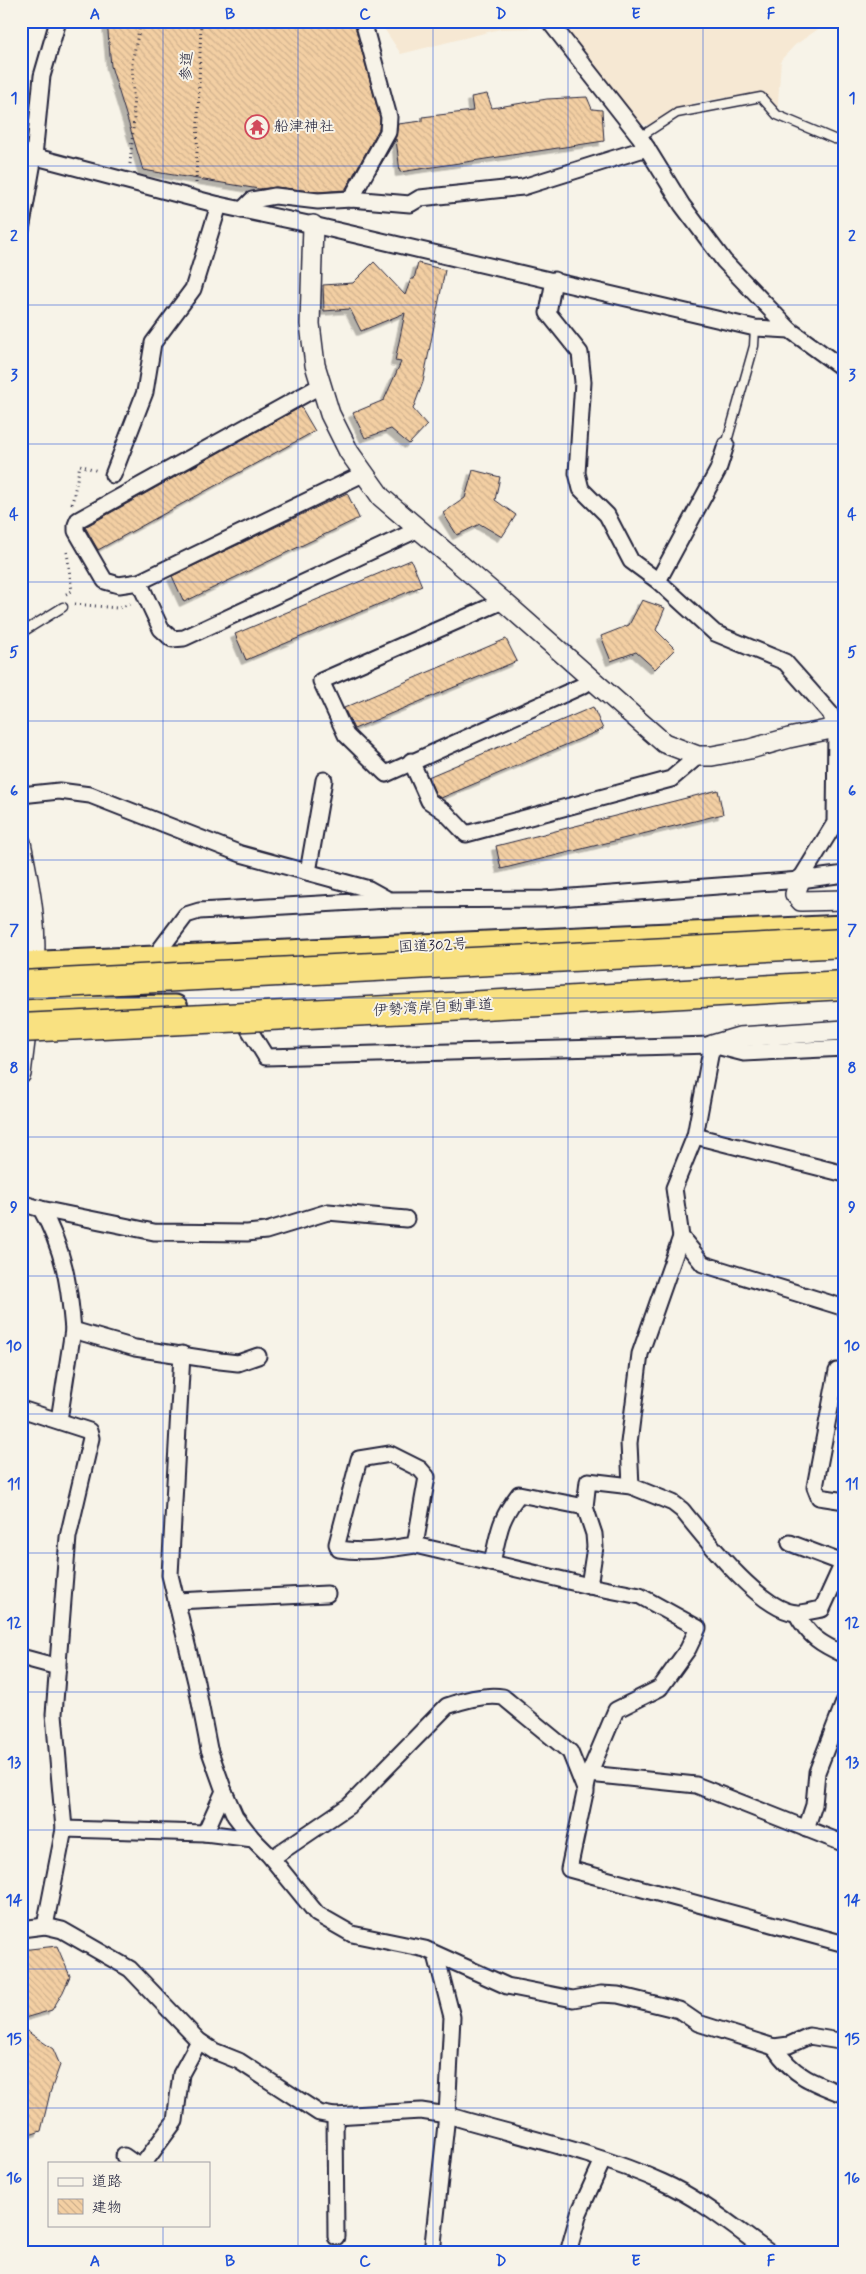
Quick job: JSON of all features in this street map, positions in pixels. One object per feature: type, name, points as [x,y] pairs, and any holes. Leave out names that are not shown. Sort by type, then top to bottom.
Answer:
[{"type":"highway","name":"国道302号","points":[[24,992],[153,960],[845,928]]},
{"type":"highway","points":[[24,992],[100,981],[845,943]]},
{"type":"highway","name":"伊勢湾岸自動車道","points":[[24,992],[430,1008],[845,985]]},
{"type":"highway","points":[[24,992],[236,1008],[845,994]]},
{"type":"street","points":[[21,230],[28,154],[42,76],[58,21]]},
{"type":"street","points":[[351,199],[388,132],[389,117],[363,21]]},
{"type":"street","points":[[549,21],[644,143],[682,205],[724,261],[790,330],[845,370]]},
{"type":"street","points":[[242,210],[252,200],[274,196],[318,201],[351,199],[410,204],[420,198],[523,187],[644,143]]},
{"type":"street","points":[[28,154],[219,205],[554,280],[755,328],[790,330]]},
{"type":"street","points":[[113,476],[145,392],[153,343],[193,289],[219,205]]},
{"type":"street","points":[[314,225],[310,324],[315,365],[320,386],[330,414],[349,452],[381,497],[503,601],[664,743],[698,756],[712,756],[750,749],[840,727]]},
{"type":"street","points":[[554,280],[548,313],[580,353],[583,382],[577,473],[581,489],[607,515],[631,561],[658,580],[715,633],[785,662],[840,727],[835,823],[800,880],[795,894],[801,901],[845,900]]},
{"type":"street","points":[[320,386],[78,520],[76,531],[105,581],[119,585],[138,582],[365,472]]},
{"type":"street","points":[[658,580],[718,470],[726,445]]},
{"type":"street","points":[[138,582],[161,629],[172,639],[184,638],[418,529]]},
{"type":"street","points":[[503,601],[321,681],[346,735],[386,774],[411,761],[584,686],[590,677]]},
{"type":"street","points":[[411,761],[429,801],[446,812],[466,834],[671,779],[698,756]]},
{"type":"street","points":[[308,872],[324,780]]},
{"type":"street","points":[[21,795],[59,791],[90,795],[241,854],[369,889],[388,900]]},
{"type":"street","points":[[21,842],[33,906],[24,992],[21,1074]]},
{"type":"street","points":[[153,960],[186,915],[199,911],[388,900],[544,899],[800,880],[845,874]]},
{"type":"street","points":[[236,1008],[266,1057],[712,1045],[738,1037],[845,1030]]},
{"type":"street","points":[[712,1045],[744,1053],[845,1048]]},
{"type":"street","points":[[632,1486],[629,1442],[640,1354],[681,1237],[674,1188],[694,1136],[712,1045]]},
{"type":"street","points":[[694,1136],[845,1174]]},
{"type":"street","points":[[21,1203],[41,1210],[154,1232],[247,1233],[266,1231],[328,1212],[406,1219]]},
{"type":"street","points":[[41,1210],[55,1234],[69,1282],[73,1330],[59,1420]]},
{"type":"street","points":[[681,1237],[703,1264],[845,1308]]},
{"type":"street","points":[[73,1330],[135,1348],[238,1363],[258,1356]]},
{"type":"street","points":[[182,1354],[170,1575],[196,1682],[209,1749],[224,1792],[235,1816],[317,1914],[352,1934],[425,1949],[507,1986],[573,1999],[601,1994],[618,1995],[679,2010],[698,2023],[774,2047],[789,2045],[809,2036],[845,2042]]},
{"type":"street","points":[[845,1373],[837,1371],[815,1488],[819,1497],[845,1501]]},
{"type":"street","points":[[21,1409],[89,1431],[92,1438],[68,1537],[54,1714],[64,1829],[45,1926]]},
{"type":"street","points":[[415,1545],[427,1477],[420,1469],[390,1454],[359,1460],[337,1544],[339,1549],[350,1551],[387,1550],[415,1545],[589,1586],[640,1596],[698,1628],[688,1649],[660,1688],[616,1710],[589,1774],[569,1868],[845,1944]]},
{"type":"street","points":[[589,1586],[595,1547],[594,1534],[585,1506],[588,1481],[632,1486],[678,1506],[741,1578],[777,1606],[796,1613],[822,1608],[844,1562],[790,1543]]},
{"type":"street","points":[[492,1563],[500,1523],[504,1513],[519,1494],[585,1506]]},
{"type":"street","points":[[176,1601],[327,1594]]},
{"type":"street","points":[[796,1613],[803,1626],[819,1643],[845,1655]]},
{"type":"street","points":[[21,1657],[58,1667]]},
{"type":"street","points":[[272,1858],[350,1804],[447,1706],[460,1702],[493,1696],[503,1697],[570,1752],[586,1792]]},
{"type":"street","points":[[806,1828],[814,1805],[817,1772],[845,1700]]},
{"type":"street","points":[[589,1774],[696,1786],[845,1844]]},
{"type":"street","points":[[205,1833],[224,1792]]},
{"type":"street","points":[[64,1829],[205,1833],[253,1839]]},
{"type":"street","points":[[21,1928],[45,1926],[62,1930],[130,1969],[199,2041],[214,2051],[239,2061],[319,2113],[335,2116],[421,2111],[447,2115],[603,2160],[662,2182],[686,2194],[770,2253]]},
{"type":"street","points":[[432,2253],[447,2115],[452,2017],[436,1955]]},
{"type":"street","points":[[145,2162],[174,2121],[181,2074],[199,2041]]},
{"type":"street","points":[[774,2047],[784,2063],[810,2082],[845,2095]]},
{"type":"street","points":[[335,2116],[336,2237]]},
{"type":"street","points":[[568,2253],[579,2213],[603,2160]]},
{"type":"lane","points":[[644,143],[678,113],[761,97],[777,115],[834,139],[845,140]]},
{"type":"lane","points":[[726,445],[754,346],[755,328]]},
{"type":"lane","points":[[21,633],[62,607]]},
{"type":"path","points":[[129,181],[134,119],[132,62],[140,21]]},
{"type":"path","name":"参道","points":[[195,198],[201,21]]},
{"type":"path","points":[[74,604],[118,608],[147,600]]},
{"type":"shaded area","points":[[379,21],[543,21],[535,28],[500,29],[401,54]]},
{"type":"shaded area","points":[[556,21],[830,21],[795,45],[781,60],[777,117],[756,93],[697,102],[649,125],[638,123]]},
{"type":"building","name":"船津神社","points":[[107,21],[354,21],[380,118],[379,129],[345,190],[318,192],[276,187],[259,189],[143,170],[111,66]]},
{"type":"building","points":[[487,94],[492,108],[547,99],[587,97],[592,109],[602,110],[604,141],[400,172],[396,139],[375,174],[396,137],[398,124],[422,121],[422,117],[473,111],[471,97]]},
{"type":"building","points":[[374,262],[405,295],[411,279],[414,279],[418,263],[445,270],[423,382],[413,409],[427,425],[409,444],[391,429],[365,438],[353,413],[384,400],[401,362],[395,361],[405,313],[361,331],[350,309],[324,311],[323,285],[353,283]]},
{"type":"building","points":[[301,407],[315,431],[98,550],[85,527]]},
{"type":"building","points":[[473,470],[500,477],[495,500],[516,515],[502,537],[480,524],[457,535],[443,513],[465,498]]},
{"type":"building","points":[[347,493],[359,518],[184,602],[172,576]]},
{"type":"building","points":[[411,560],[422,586],[246,660],[235,634]]},
{"type":"building","points":[[642,600],[665,608],[656,630],[675,649],[655,669],[636,652],[611,661],[601,636],[629,625]]},
{"type":"building","points":[[506,639],[517,661],[354,729],[344,708]]},
{"type":"building","points":[[593,707],[603,729],[441,798],[436,795],[428,777]]},
{"type":"building","points":[[718,790],[723,814],[501,869],[496,846]]},
{"type":"building","points":[[57,1946],[70,1976],[63,1992],[52,2010],[21,2019],[21,1950]]},
{"type":"building","points":[[21,2027],[53,2049],[60,2065],[50,2093],[41,2131],[21,2138]]},
{"type":"place","name":"船津神社","points":[[257,127]]}]
